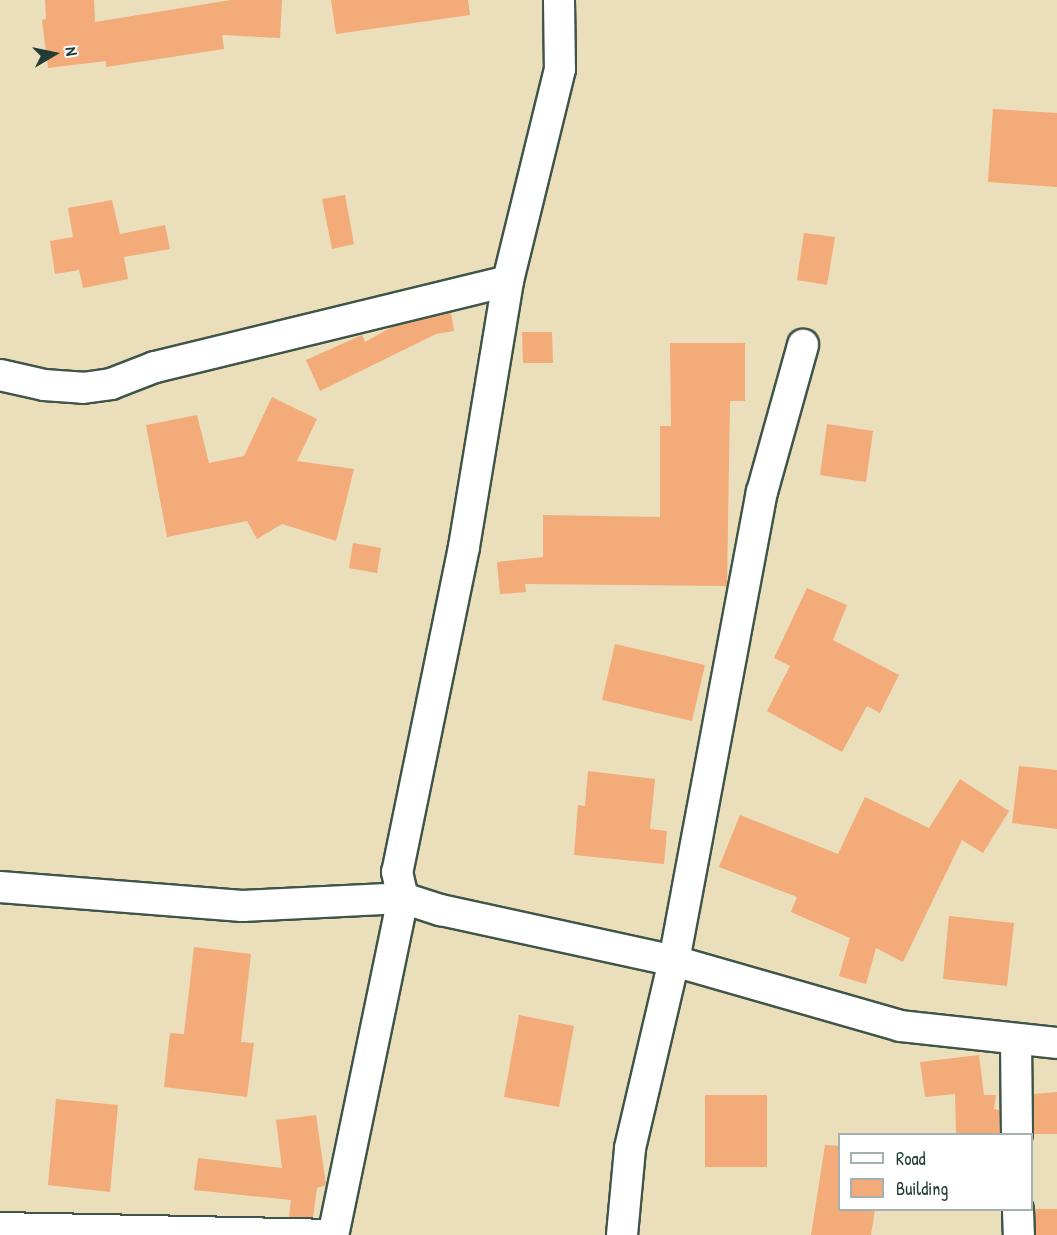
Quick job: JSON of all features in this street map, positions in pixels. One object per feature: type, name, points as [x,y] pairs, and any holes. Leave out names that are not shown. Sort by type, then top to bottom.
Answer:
[{"type":"street","points":[[3,1230],[333,1235],[403,898],[397,872],[464,547],[508,281],[560,69],[559,0]]},
{"type":"street","points":[[0,375],[44,385],[83,388],[111,384],[155,367],[508,281]]},
{"type":"street","points":[[622,1235],[630,1148],[675,961],[762,492],[803,345]]},
{"type":"street","points":[[0,887],[242,906],[403,898],[441,910],[675,961],[900,1026],[1057,1043]]},
{"type":"street","points":[[1016,1040],[1017,1133]]},
{"type":"street","points":[[1018,1211],[1019,1235]]},
{"type":"building","points":[[45,0],[94,0],[95,22],[231,0],[282,0],[280,38],[222,35],[224,49],[106,67],[106,61],[48,68],[42,20],[46,19]]},
{"type":"building","points":[[331,0],[468,0],[470,15],[336,34]]},
{"type":"building","points":[[993,109],[1057,113],[1057,187],[988,182]]},
{"type":"building","points":[[345,195],[354,244],[332,249],[322,199]]},
{"type":"building","points":[[112,200],[120,234],[165,225],[170,249],[124,257],[128,279],[83,288],[79,270],[55,274],[50,241],[73,237],[68,208]]},
{"type":"building","points":[[804,233],[835,237],[827,285],[797,280]]},
{"type":"building","points":[[451,313],[454,331],[436,334],[320,391],[306,360],[362,335],[365,342],[392,327]]},
{"type":"building","points":[[522,332],[552,332],[553,363],[523,363]]},
{"type":"building","points":[[670,343],[745,343],[745,401],[730,401],[727,586],[525,584],[526,592],[500,594],[497,562],[543,557],[543,515],[660,517],[660,426],[671,426]]},
{"type":"building","points":[[272,397],[317,419],[297,461],[354,469],[336,541],[282,524],[257,539],[247,521],[167,537],[146,425],[197,415],[209,463],[244,456]]},
{"type":"building","points":[[827,424],[873,431],[866,482],[820,475]]},
{"type":"building","points":[[353,543],[381,548],[377,573],[349,568]]},
{"type":"building","points":[[807,588],[847,605],[833,640],[899,675],[880,713],[867,706],[842,752],[767,711],[790,666],[774,658]]},
{"type":"building","points":[[615,644],[705,665],[692,721],[602,700]]},
{"type":"building","points":[[1019,766],[1057,770],[1057,829],[1012,823]]},
{"type":"building","points":[[588,771],[655,779],[650,829],[667,831],[664,864],[574,855],[578,805],[585,806]]},
{"type":"building","points":[[960,779],[1009,811],[983,853],[962,840],[903,962],[876,948],[866,984],[839,976],[850,938],[791,912],[797,897],[719,867],[740,815],[838,854],[865,797],[929,828]]},
{"type":"building","points":[[949,916],[1014,923],[1007,986],[943,979]]},
{"type":"building","points":[[194,947],[251,954],[241,1042],[254,1043],[247,1097],[164,1087],[170,1033],[184,1034]]},
{"type":"building","points":[[519,1015],[574,1026],[559,1107],[504,1097]]},
{"type":"building","points":[[979,1055],[984,1095],[996,1095],[994,1109],[999,1110],[1000,1133],[956,1133],[955,1094],[925,1097],[920,1062]]},
{"type":"building","points":[[1057,1092],[1057,1134],[1034,1134],[1034,1094]]},
{"type":"building","points":[[705,1095],[767,1095],[767,1167],[705,1167]]},
{"type":"building","points":[[56,1099],[118,1105],[110,1192],[48,1185]]},
{"type":"building","points":[[316,1115],[326,1185],[317,1188],[313,1217],[289,1217],[291,1200],[194,1190],[198,1158],[282,1168],[276,1120]]},
{"type":"building","points":[[825,1145],[838,1146],[838,1211],[875,1211],[871,1235],[811,1235]]},
{"type":"building","points":[[1035,1209],[1057,1209],[1057,1235],[1036,1235]]}]
